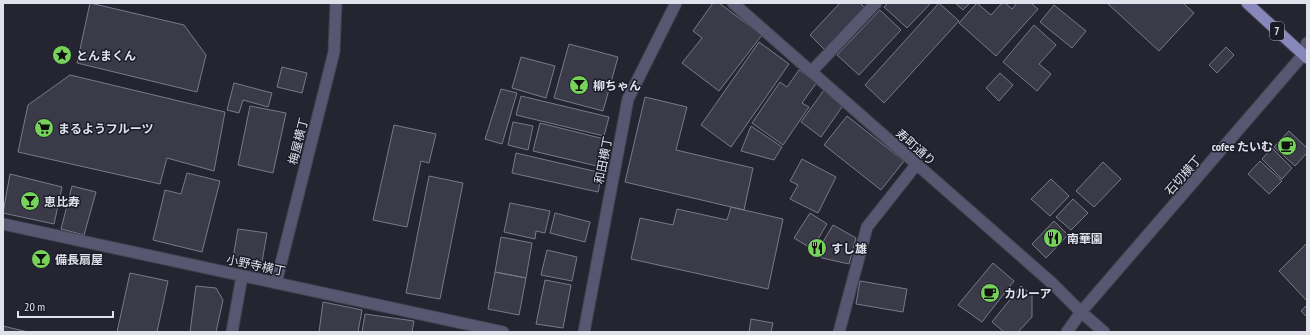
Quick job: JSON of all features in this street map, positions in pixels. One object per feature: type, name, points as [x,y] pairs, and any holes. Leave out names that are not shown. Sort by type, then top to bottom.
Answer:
[{"type":"main road","name":"7","points":[[1247,3],[1305,56]]},
{"type":"street","name":"梅屋横丁","points":[[276,283],[334,52],[336,3]]},
{"type":"street","name":"和田横丁","points":[[584,332],[628,99],[676,3]]},
{"type":"street","name":"寿町通り","points":[[733,3],[1053,284],[1104,332]]},
{"type":"street","points":[[811,72],[876,3]]},
{"type":"street","points":[[1305,56],[1307,43]]},
{"type":"street","name":"石切横丁","points":[[1067,332],[1081,312],[1305,56]]},
{"type":"street","points":[[839,332],[867,227],[916,165]]},
{"type":"street","name":"小野寺横丁","points":[[3,224],[504,332]]},
{"type":"street","points":[[232,332],[242,276]]},
{"type":"building","points":[[90,3],[184,25],[206,55],[197,92],[77,63]]},
{"type":"building","points":[[713,3],[719,3],[762,35],[719,91],[682,63],[702,38],[693,31]]},
{"type":"building","points":[[840,3],[860,3],[866,9],[826,51],[810,35]]},
{"type":"building","points":[[888,3],[931,3],[907,28],[884,7]]},
{"type":"building","points":[[939,3],[959,21],[884,103],[865,85]]},
{"type":"building","points":[[955,3],[970,3],[963,10]]},
{"type":"building","points":[[977,3],[991,15],[1002,3],[1005,3],[1012,9],[1017,3],[1031,3],[1038,9],[996,56],[959,23]]},
{"type":"building","points":[[1107,3],[1183,3],[1194,13],[1159,51]]},
{"type":"building","points":[[1054,5],[1086,31],[1072,48],[1040,22]]},
{"type":"building","points":[[880,10],[901,30],[859,75],[837,55]]},
{"type":"building","points":[[1034,25],[1056,45],[1039,64],[1051,74],[1037,91],[1003,62]]},
{"type":"building","points":[[759,42],[789,64],[731,147],[701,125]]},
{"type":"building","points":[[569,44],[618,57],[603,111],[554,98]]},
{"type":"building","points":[[1226,47],[1234,55],[1217,73],[1209,65]]},
{"type":"building","points":[[521,57],[555,66],[546,98],[512,88]]},
{"type":"building","points":[[282,67],[307,73],[302,93],[277,87]]},
{"type":"building","points":[[799,70],[817,82],[802,103],[809,107],[783,145],[752,123],[780,82],[787,87]]},
{"type":"building","points":[[1000,73],[1013,85],[999,101],[986,88]]},
{"type":"building","points":[[70,75],[225,112],[214,171],[167,158],[160,184],[18,152],[28,105]]},
{"type":"building","points":[[234,83],[272,93],[268,107],[243,100],[239,113],[227,110]]},
{"type":"building","points":[[501,89],[517,93],[502,144],[485,139]]},
{"type":"building","points":[[824,90],[844,104],[821,137],[801,122]]},
{"type":"building","points":[[521,96],[609,117],[604,136],[516,115]]},
{"type":"building","points":[[645,97],[687,107],[676,150],[753,168],[744,210],[625,182]]},
{"type":"building","points":[[250,106],[286,113],[273,173],[238,165]]},
{"type":"building","points":[[847,116],[904,161],[881,190],[824,145]]},
{"type":"building","points":[[513,122],[533,126],[528,150],[508,145]]},
{"type":"building","points":[[540,123],[604,139],[597,166],[533,151]]},
{"type":"building","points":[[394,125],[436,134],[429,163],[421,161],[407,227],[373,220]]},
{"type":"building","points":[[751,126],[782,147],[774,160],[741,151]]},
{"type":"building","points":[[1289,131],[1307,148],[1307,153],[1295,166],[1274,147]]},
{"type":"building","points":[[1272,148],[1292,168],[1282,179],[1262,159]]},
{"type":"building","points":[[516,153],[602,173],[598,192],[512,173]]},
{"type":"building","points":[[802,159],[836,177],[818,213],[790,199],[798,185],[790,181]]},
{"type":"building","points":[[1260,161],[1282,181],[1269,194],[1248,174]]},
{"type":"building","points":[[1103,162],[1121,179],[1094,207],[1076,191]]},
{"type":"building","points":[[187,173],[220,181],[202,252],[153,240],[165,190],[181,194]]},
{"type":"building","points":[[10,174],[62,187],[54,224],[3,213]]},
{"type":"building","points":[[429,176],[463,183],[440,299],[406,293]]},
{"type":"building","points":[[1051,179],[1069,196],[1050,216],[1031,199]]},
{"type":"building","points":[[72,186],[96,192],[84,235],[61,229]]},
{"type":"building","points":[[1073,199],[1088,213],[1071,230],[1056,217]]},
{"type":"building","points":[[510,203],[550,211],[545,233],[536,231],[535,239],[504,232]]},
{"type":"building","points":[[731,207],[783,219],[768,289],[631,259],[640,218],[673,225],[677,209],[727,220]]},
{"type":"building","points":[[555,213],[590,222],[585,242],[550,233]]},
{"type":"building","points":[[810,213],[827,224],[812,249],[794,238]]},
{"type":"building","points":[[1054,221],[1068,235],[1046,258],[1032,244]]},
{"type":"building","points":[[833,225],[856,238],[849,264],[822,258],[818,250]]},
{"type":"building","points":[[238,229],[267,233],[262,262],[233,258]]},
{"type":"building","points":[[501,237],[532,243],[526,278],[495,272]]},
{"type":"building","points":[[1307,243],[1307,301],[1279,271]]},
{"type":"building","points":[[547,250],[577,257],[572,281],[541,275]]},
{"type":"building","points":[[993,263],[1014,281],[982,322],[958,305]]},
{"type":"building","points":[[495,272],[526,278],[519,315],[488,309]]},
{"type":"building","points":[[130,273],[168,281],[157,332],[117,332]]},
{"type":"building","points":[[545,280],[571,285],[563,328],[536,324]]},
{"type":"building","points":[[860,281],[907,289],[903,312],[856,304]]},
{"type":"building","points":[[196,286],[216,288],[223,300],[216,332],[190,332]]},
{"type":"building","points":[[1021,286],[1032,295],[1032,317],[1018,332],[1004,332],[992,322]]},
{"type":"building","points":[[323,302],[362,310],[358,332],[319,332]]},
{"type":"building","points":[[1307,305],[1307,317],[1301,311]]},
{"type":"building","points":[[365,314],[414,321],[412,332],[362,332]]},
{"type":"building","points":[[751,319],[773,323],[771,332],[749,332]]},
{"type":"building","points":[[3,326],[28,332],[3,332]]},
{"type":"place","name":"とんまくん","points":[[62,55]]},
{"type":"place","name":"柳ちゃん","points":[[579,85]]},
{"type":"place","name":"まるようフルーツ","points":[[44,128]]},
{"type":"place","name":"cofee たいむ","points":[[1287,146]]},
{"type":"place","name":"恵比寿","points":[[30,201]]},
{"type":"place","name":"南華園","points":[[1053,238]]},
{"type":"place","name":"すし雄","points":[[817,248]]},
{"type":"place","name":"備長扇屋","points":[[41,259]]},
{"type":"place","name":"カルーア","points":[[990,293]]}]
